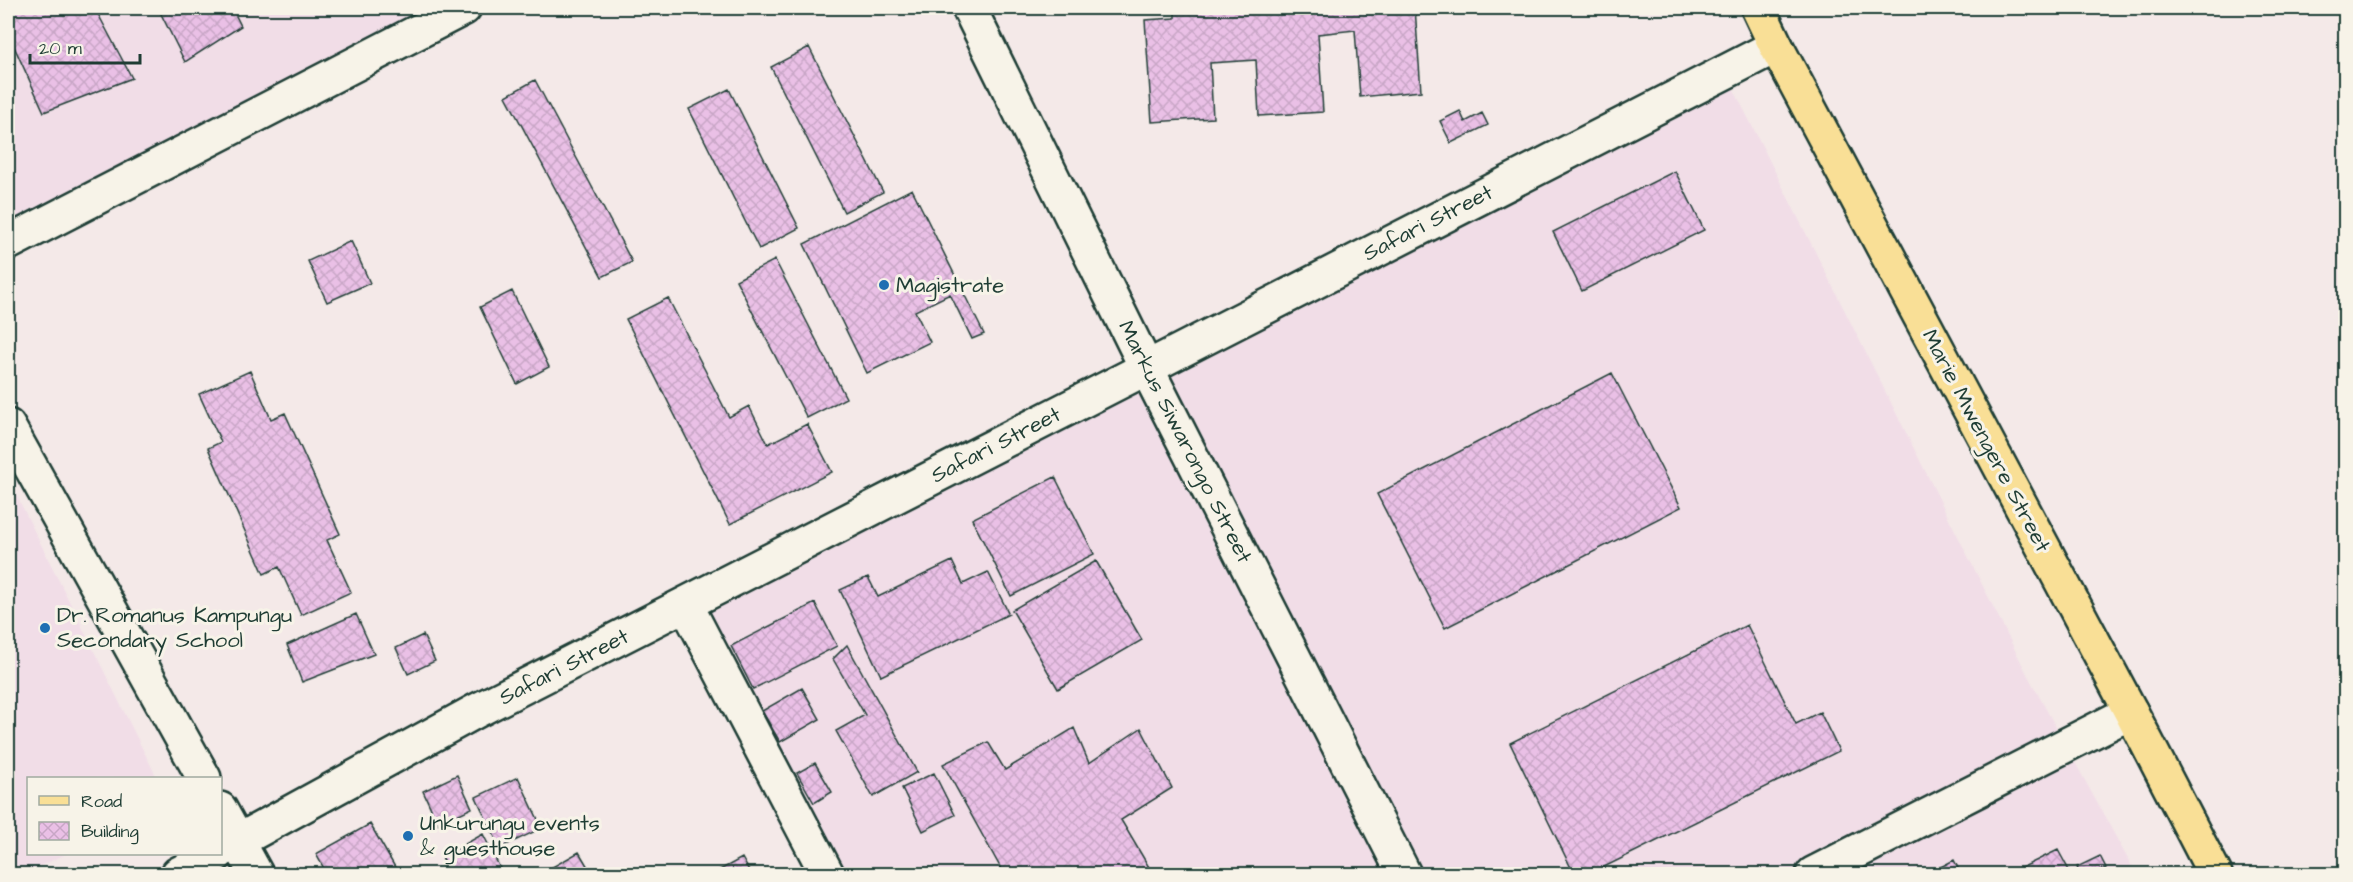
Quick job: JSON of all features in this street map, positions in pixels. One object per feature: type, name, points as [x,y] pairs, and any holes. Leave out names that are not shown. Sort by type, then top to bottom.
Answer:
[{"type":"main road","name":"Marie Mwengere Street","points":[[1758,8],[1776,46],[2215,874]]},
{"type":"street","points":[[8,243],[464,8]]},
{"type":"street","name":"Markus Siwarongo Street","points":[[969,8],[1146,367],[1404,874]]},
{"type":"street","name":"Safari Street","points":[[225,849],[476,711],[1776,46]]},
{"type":"street","points":[[8,426],[203,777]]},
{"type":"street","points":[[686,605],[827,874]]},
{"type":"street","points":[[1813,874],[2131,712]]},
{"type":"street","points":[[222,825],[225,849],[256,874]]},
{"type":"street","name":"Safari Street","points":[[178,874],[214,855]]},
{"type":"shaded area","points":[[8,8],[463,8],[8,242]]},
{"type":"shaded area","points":[[1725,72],[2028,676],[2136,874],[827,874],[686,605],[1156,361]]},
{"type":"shaded area","name":"Dr. Romanus Kampungu Secondary School","points":[[8,478],[157,777],[27,777],[27,855],[64,855],[23,874],[8,874]]},
{"type":"building","points":[[8,8],[101,8],[97,12],[132,78],[44,112],[11,40],[8,41]]},
{"type":"building","points":[[158,8],[232,8],[241,26],[185,62]]},
{"type":"building","points":[[1175,8],[1415,8],[1421,91],[1360,97],[1355,30],[1318,34],[1323,112],[1259,116],[1256,60],[1210,63],[1213,118],[1152,122],[1145,20],[1175,18]]},
{"type":"building","points":[[809,47],[883,192],[844,212],[771,67]]},
{"type":"building","points":[[535,80],[632,262],[602,277],[506,96]]},
{"type":"building","points":[[729,89],[799,228],[759,249],[689,109]]},
{"type":"building","points":[[1460,111],[1465,122],[1482,113],[1488,125],[1451,143],[1440,121]]},
{"type":"building","points":[[1675,171],[1704,230],[1582,291],[1553,232]]},
{"type":"building","points":[[912,189],[984,334],[972,339],[950,294],[915,311],[930,342],[867,373],[804,244]]},
{"type":"building","points":[[351,241],[370,283],[327,302],[308,261]]},
{"type":"building","points":[[775,260],[846,398],[807,418],[736,280]]},
{"type":"building","points":[[512,291],[549,367],[517,384],[480,307]]},
{"type":"building","points":[[668,298],[729,417],[749,406],[768,444],[807,424],[832,472],[730,524],[626,319]]},
{"type":"building","points":[[250,371],[271,419],[285,413],[340,534],[327,540],[351,592],[301,615],[279,567],[264,574],[208,448],[221,442],[199,394]]},
{"type":"building","points":[[1612,373],[1681,507],[1445,628],[1377,494]]},
{"type":"building","points":[[1055,477],[1094,554],[1011,596],[972,519]]},
{"type":"building","points":[[952,561],[963,584],[988,572],[1009,614],[881,676],[840,590],[868,577],[878,597]]},
{"type":"building","points":[[1096,561],[1142,640],[1058,689],[1012,610]]},
{"type":"building","points":[[815,603],[837,646],[753,689],[731,646]]},
{"type":"building","points":[[356,614],[374,654],[302,682],[287,645]]},
{"type":"building","points":[[1747,625],[1796,724],[1820,712],[1839,751],[1590,874],[1574,874],[1510,743]]},
{"type":"building","points":[[423,635],[435,661],[408,674],[396,648]]},
{"type":"building","points":[[847,645],[917,772],[873,797],[836,731],[865,715],[833,659]]},
{"type":"building","points":[[802,688],[820,719],[780,742],[762,711]]},
{"type":"building","points":[[1074,728],[1089,763],[1141,728],[1172,788],[1121,820],[1153,874],[1004,874],[943,764],[988,742],[1005,770]]},
{"type":"building","points":[[815,763],[832,792],[814,803],[797,773]]},
{"type":"building","points":[[934,773],[955,815],[923,831],[902,788]]},
{"type":"building","points":[[457,775],[472,808],[438,824],[423,791]]},
{"type":"building","points":[[518,777],[542,828],[500,848],[476,797]]},
{"type":"building","points":[[370,824],[399,874],[327,874],[316,854]]},
{"type":"building","points":[[483,834],[503,874],[451,874],[442,857]]},
{"type":"building","points":[[2058,850],[2071,874],[2011,874],[2011,873]]},
{"type":"building","points":[[579,852],[592,874],[549,874],[547,870]]},
{"type":"building","points":[[2100,856],[2106,868],[2093,874],[2080,874],[2077,867]]},
{"type":"building","points":[[742,858],[751,874],[717,874],[716,872]]},
{"type":"building","points":[[1954,860],[1961,874],[1927,874]]},
{"type":"place","name":"Magistrate","points":[[884,285]]},
{"type":"place","name":"Dr. Romanus Kampungu Secondary School","points":[[45,628]]},
{"type":"place","name":"Unkurungu events & guesthouse","points":[[408,836]]}]
